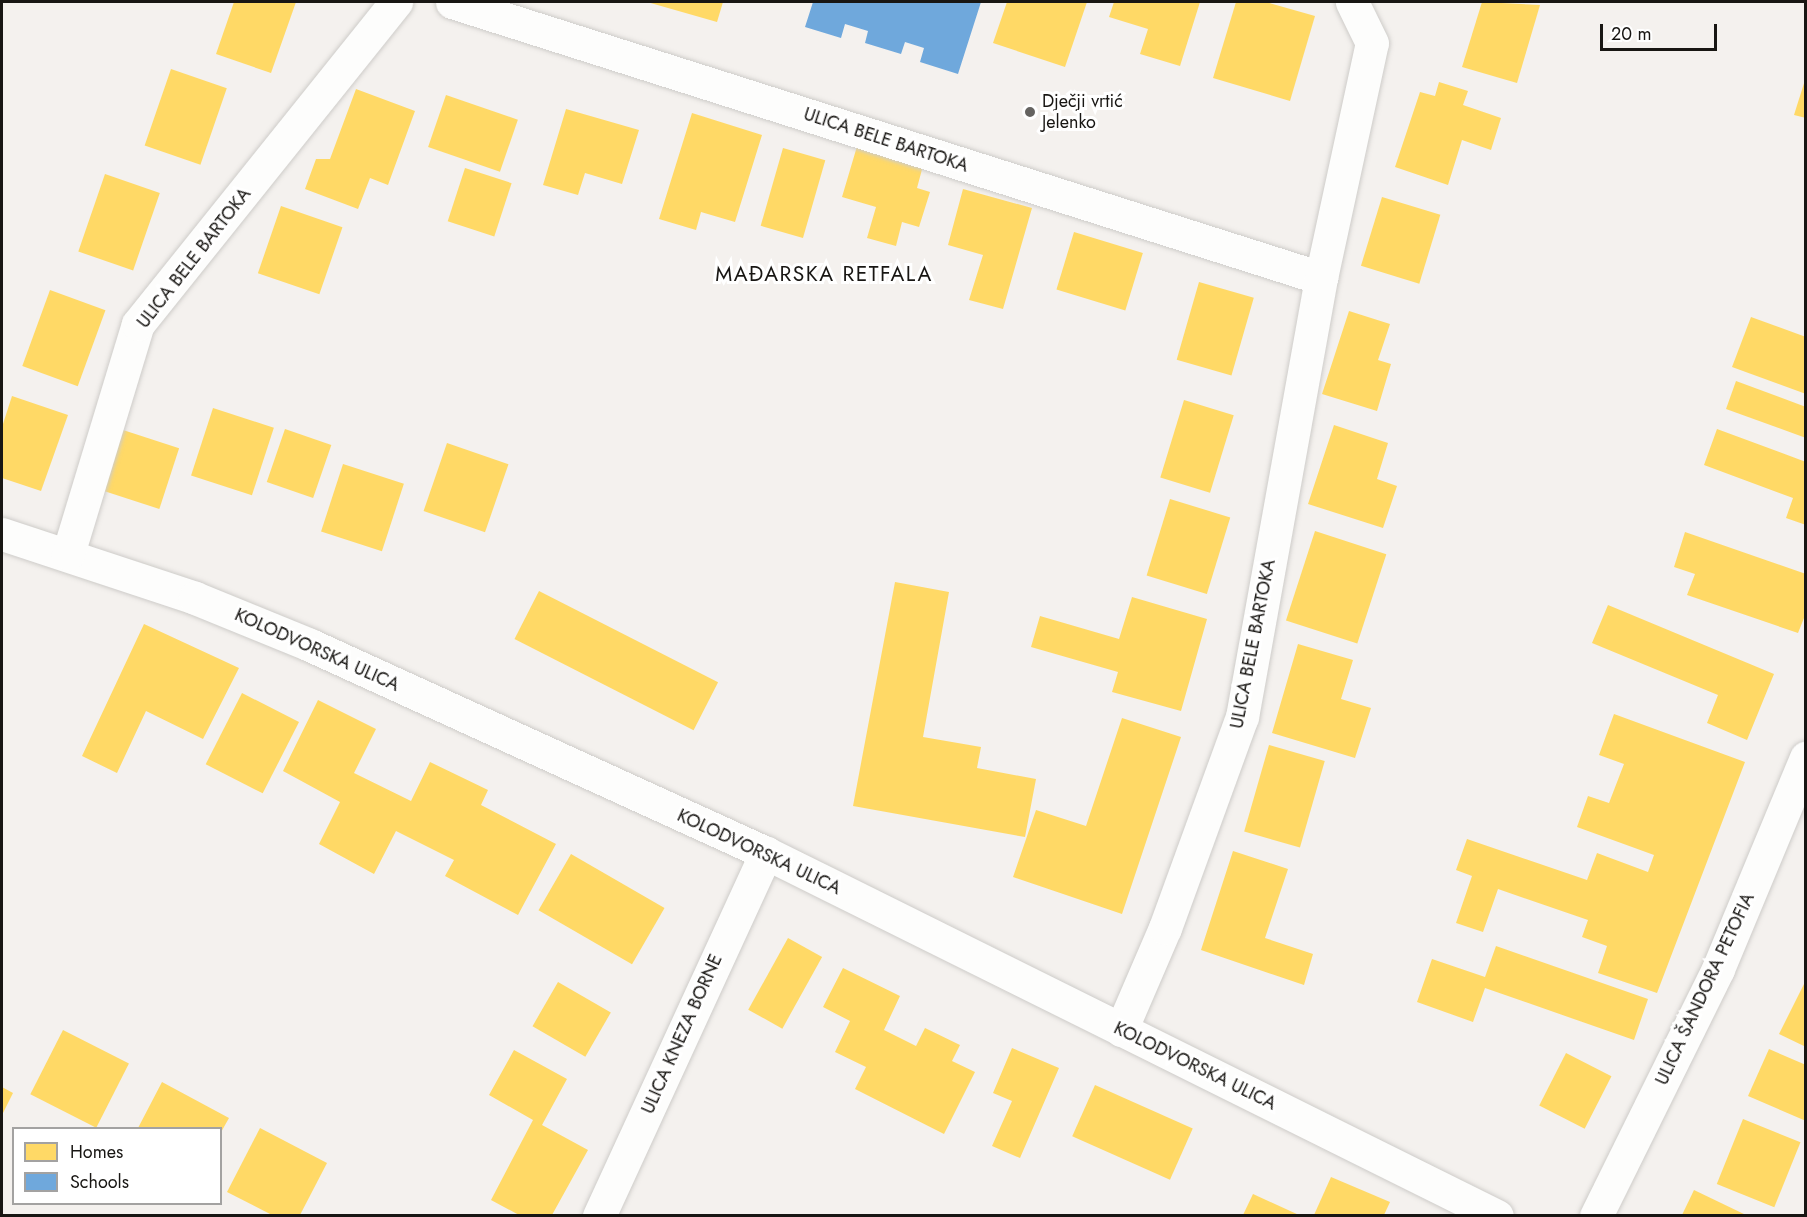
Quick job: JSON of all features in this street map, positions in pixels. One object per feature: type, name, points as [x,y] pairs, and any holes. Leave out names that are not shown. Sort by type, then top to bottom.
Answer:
[{"type":"street","name":"ULICA BELE BARTOKA","points":[[68,554],[138,324],[396,2]]},
{"type":"street","name":"ULICA BELE BARTOKA","points":[[452,2],[1321,278]]},
{"type":"street","name":"ULICA BELE BARTOKA","points":[[1122,1030],[1166,928],[1242,717],[1321,278],[1372,43],[1352,2]]},
{"type":"street","name":"KOLODVORSKA ULICA","points":[[2,534],[68,554],[310,645],[766,853],[1497,1215]]},
{"type":"street","name":"ULICA ŠANDORA PETOFIA","points":[[1596,1215],[1718,969],[1806,758]]},
{"type":"street","name":"ULICA KNEZA BORNE","points":[[599,1215],[766,853]]},
{"type":"building: Homes","points":[[234,2],[296,2],[271,73],[216,54]]},
{"type":"building: Homes","points":[[647,2],[723,2],[717,22]]},
{"type":"building: Homes","points":[[1007,2],[1087,2],[1065,67],[993,43]]},
{"type":"building: Homes","points":[[1114,2],[1200,2],[1180,66],[1140,54],[1148,29],[1109,17]]},
{"type":"building: Homes","points":[[1236,2],[1266,2],[1315,16],[1290,101],[1213,78]]},
{"type":"building: Homes","points":[[1482,2],[1540,5],[1517,83],[1462,67]]},
{"type":"building: Homes","points":[[171,69],[227,88],[200,165],[145,146]]},
{"type":"building: Homes","points":[[1806,80],[1806,118],[1794,115]]},
{"type":"building: Homes","points":[[1439,82],[1468,91],[1463,105],[1501,118],[1491,150],[1462,140],[1448,185],[1395,167],[1420,92],[1435,96]]},
{"type":"building: Homes","points":[[356,89],[415,111],[388,185],[370,178],[358,209],[305,189],[316,159],[330,159]]},
{"type":"building: Homes","points":[[446,95],[518,120],[500,172],[428,147]]},
{"type":"building: Homes","points":[[566,109],[639,130],[622,184],[585,173],[578,195],[543,185]]},
{"type":"building: Homes","points":[[692,113],[762,135],[735,222],[701,212],[696,230],[659,219]]},
{"type":"building: Homes","points":[[858,143],[924,162],[917,188],[930,192],[919,227],[902,222],[896,246],[867,238],[876,207],[842,197]]},
{"type":"building: Homes","points":[[783,148],[825,160],[803,238],[761,226]]},
{"type":"building: Homes","points":[[465,168],[512,183],[494,236],[448,221]]},
{"type":"building: Homes","points":[[105,174],[160,193],[133,270],[78,252]]},
{"type":"building: Homes","points":[[963,189],[1032,208],[1003,309],[969,300],[983,255],[948,245]]},
{"type":"building: Homes","points":[[1382,197],[1440,215],[1419,284],[1361,266]]},
{"type":"building: Homes","points":[[281,206],[342,227],[319,294],[258,273]]},
{"type":"building: Homes","points":[[1074,232],[1143,253],[1125,310],[1056,289]]},
{"type":"building: Homes","points":[[1199,282],[1254,298],[1231,376],[1177,360]]},
{"type":"building: Homes","points":[[50,290],[105,310],[78,386],[22,366]]},
{"type":"building: Homes","points":[[1349,311],[1390,324],[1378,360],[1391,364],[1377,411],[1322,394]]},
{"type":"building: Homes","points":[[1751,317],[1806,337],[1806,394],[1732,367]]},
{"type":"building: Homes","points":[[1736,381],[1806,407],[1806,438],[1726,409]]},
{"type":"building: Homes","points":[[12,396],[68,415],[41,491],[2,478],[2,427]]},
{"type":"building: Homes","points":[[1184,400],[1234,415],[1210,493],[1160,477]]},
{"type":"building: Homes","points":[[213,408],[274,428],[252,495],[191,476]]},
{"type":"building: Homes","points":[[1334,425],[1388,443],[1377,479],[1397,486],[1383,528],[1308,504]]},
{"type":"building: Homes","points":[[285,429],[331,445],[313,498],[267,482]]},
{"type":"building: Homes","points":[[1717,429],[1806,462],[1806,525],[1786,518],[1793,498],[1704,465]]},
{"type":"building: Homes","points":[[123,430],[179,448],[159,509],[103,491]]},
{"type":"building: Homes","points":[[447,443],[508,464],[485,532],[424,511]]},
{"type":"building: Homes","points":[[343,464],[404,484],[382,551],[321,532]]},
{"type":"building: Homes","points":[[1170,499],[1230,517],[1207,594],[1147,576]]},
{"type":"building: Homes","points":[[1315,531],[1386,554],[1357,644],[1286,620]]},
{"type":"building: Homes","points":[[1685,532],[1806,574],[1806,613],[1798,633],[1687,595],[1695,574],[1674,567]]},
{"type":"building: Homes","points":[[895,582],[949,592],[923,737],[981,747],[977,768],[1036,779],[1025,837],[853,806]]},
{"type":"building: Homes","points":[[539,591],[718,682],[694,730],[514,639]]},
{"type":"building: Homes","points":[[1132,597],[1207,619],[1181,711],[1112,692],[1118,672],[1031,647],[1040,616],[1119,639]]},
{"type":"building: Homes","points":[[1608,605],[1774,674],[1747,740],[1707,723],[1718,695],[1592,643]]},
{"type":"building: Homes","points":[[144,624],[239,668],[203,739],[146,711],[117,773],[82,756]]},
{"type":"building: Homes","points":[[1298,644],[1353,660],[1341,699],[1371,708],[1355,758],[1272,733]]},
{"type":"building: Homes","points":[[242,693],[299,722],[263,793],[206,764]]},
{"type":"building: Homes","points":[[318,700],[376,729],[354,773],[411,801],[430,762],[488,790],[481,805],[556,844],[518,915],[445,876],[454,860],[396,831],[374,874],[319,844],[340,802],[283,771]]},
{"type":"building: Homes","points":[[1614,714],[1745,762],[1657,993],[1598,973],[1607,946],[1582,937],[1588,920],[1498,889],[1483,932],[1456,923],[1472,876],[1456,870],[1467,839],[1587,880],[1597,853],[1648,872],[1654,855],[1577,827],[1588,796],[1609,803],[1624,764],[1599,755]]},
{"type":"building: Homes","points":[[1122,718],[1181,737],[1122,914],[1013,877],[1036,810],[1086,826]]},
{"type":"building: Homes","points":[[1269,745],[1325,761],[1300,848],[1244,832]]},
{"type":"building: Homes","points":[[1233,851],[1288,869],[1265,938],[1313,954],[1304,985],[1201,950]]},
{"type":"building: Homes","points":[[571,854],[665,908],[632,964],[538,910]]},
{"type":"building: Homes","points":[[788,938],[822,957],[782,1029],[748,1010]]},
{"type":"building: Homes","points":[[1496,946],[1648,999],[1634,1040],[1485,988],[1473,1022],[1417,1002],[1432,959],[1485,977]]},
{"type":"building: Homes","points":[[843,968],[900,996],[884,1030],[916,1046],[925,1028],[960,1045],[952,1061],[975,1072],[944,1134],[855,1089],[866,1067],[835,1052],[850,1021],[823,1007]]},
{"type":"building: Homes","points":[[558,982],[611,1012],[585,1057],[532,1026]]},
{"type":"building: Homes","points":[[1806,984],[1806,1047],[1779,1034]]},
{"type":"building: Homes","points":[[63,1030],[129,1064],[95,1127],[30,1094]]},
{"type":"building: Homes","points":[[1012,1048],[1059,1068],[1020,1158],[992,1146],[1012,1101],[993,1093]]},
{"type":"building: Homes","points":[[1769,1049],[1806,1065],[1806,1121],[1748,1096]]},
{"type":"building: Homes","points":[[514,1050],[567,1079],[542,1125],[588,1150],[552,1215],[519,1215],[491,1200],[533,1120],[489,1095]]},
{"type":"building: Homes","points":[[1566,1053],[1611,1076],[1585,1129],[1539,1106]]},
{"type":"building: Homes","points":[[162,1082],[229,1118],[222,1130],[222,1127],[139,1127]]},
{"type":"building: Homes","points":[[1095,1085],[1193,1129],[1170,1180],[1072,1136]]},
{"type":"building: Homes","points":[[2,1087],[13,1093],[2,1115]]},
{"type":"building: Homes","points":[[1743,1119],[1800,1142],[1774,1207],[1717,1184]]},
{"type":"building: Homes","points":[[260,1128],[327,1163],[300,1215],[272,1215],[227,1192]]},
{"type":"building: Homes","points":[[1331,1177],[1390,1202],[1384,1215],[1314,1215]]},
{"type":"building: Homes","points":[[1694,1190],[1746,1215],[1682,1215]]},
{"type":"building: Homes","points":[[1253,1194],[1299,1215],[1243,1215]]},
{"type":"building: Schools","points":[[813,2],[981,2],[958,74],[920,62],[924,48],[905,42],[901,54],[865,43],[868,31],[845,24],[841,38],[805,27]]},
{"type":"place","name":"Dječji vrtić Jelenko","points":[[1030,112]]},
{"type":"district","name":"MAĐARSKA RETFALA","points":[[824,274]]}]
